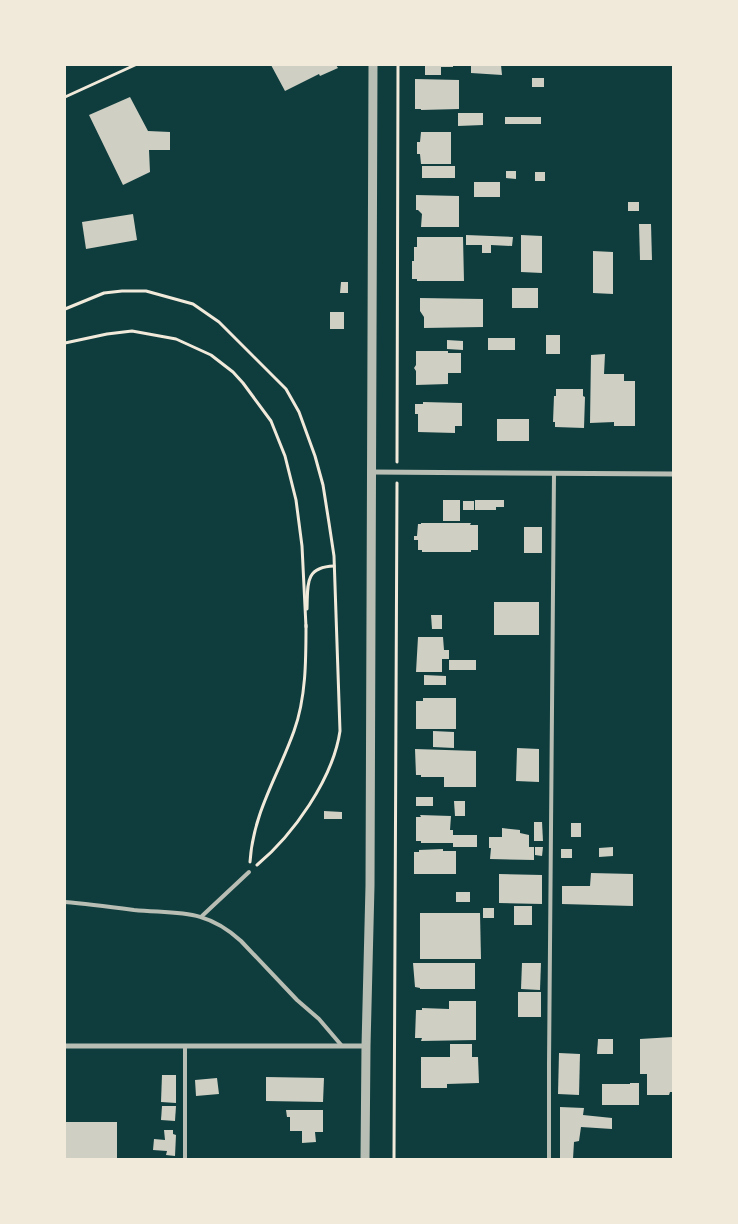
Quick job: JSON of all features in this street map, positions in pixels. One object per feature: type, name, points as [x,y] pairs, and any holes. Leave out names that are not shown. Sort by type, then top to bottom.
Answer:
[{"type":"street","points":[[366,1159],[366,1046],[370,886],[373,65]]},
{"type":"street","points":[[371,472],[673,474]]},
{"type":"street","points":[[65,1046],[366,1046]]},
{"type":"lane","points":[[549,1159],[554,473]]},
{"type":"lane","points":[[202,916],[249,872]]},
{"type":"lane","points":[[65,902],[136,910],[181,912],[202,916],[232,933],[241,941],[297,1000],[319,1019],[342,1047]]},
{"type":"lane","points":[[185,1046],[185,1159]]},
{"type":"path","points":[[65,97],[135,65]]},
{"type":"path","points":[[394,1159],[398,65]]},
{"type":"path","points":[[65,309],[104,293],[146,291],[193,304],[219,322],[286,389],[299,412],[315,456],[323,485],[334,566],[340,732],[338,746],[333,760],[297,825],[281,844],[249,872]]},
{"type":"path","points":[[65,344],[107,334],[132,331],[176,339],[211,355],[243,382],[270,421],[285,456],[296,500],[302,546],[306,661],[303,692],[295,730],[259,814],[251,850],[249,872]]},
{"type":"path","points":[[306,627],[309,581],[312,572],[324,566],[334,566]]},
{"type":"building","points":[[271,65],[336,65],[338,68],[320,76],[319,74],[285,91]]},
{"type":"building","points":[[453,65],[453,67],[441,67],[441,75],[425,75],[425,66]]},
{"type":"building","points":[[471,65],[501,65],[502,75],[471,73]]},
{"type":"building","points":[[532,78],[544,78],[544,87],[532,87]]},
{"type":"building","points":[[415,79],[459,80],[459,109],[415,109]]},
{"type":"building","points":[[130,97],[148,131],[170,132],[170,150],[149,150],[150,172],[123,185],[89,115]]},
{"type":"building","points":[[458,113],[483,113],[483,125],[458,126]]},
{"type":"building","points":[[505,117],[541,117],[541,124],[505,124]]},
{"type":"building","points":[[421,132],[451,132],[451,164],[421,164],[420,154],[417,154],[417,142],[420,142]]},
{"type":"building","points":[[422,166],[455,166],[455,178],[422,178]]},
{"type":"building","points":[[506,171],[516,171],[516,179],[506,178]]},
{"type":"building","points":[[535,172],[545,172],[545,181],[535,181]]},
{"type":"building","points":[[474,182],[500,182],[500,197],[474,197]]},
{"type":"building","points":[[416,195],[459,196],[459,227],[421,227],[422,214],[416,210]]},
{"type":"building","points":[[628,202],[639,202],[639,211],[628,211]]},
{"type":"building","points":[[133,214],[137,240],[86,249],[82,222]]},
{"type":"building","points":[[639,224],[651,224],[652,260],[640,260]]},
{"type":"building","points":[[466,235],[513,237],[512,246],[491,245],[491,253],[482,253],[482,245],[466,245]]},
{"type":"building","points":[[521,235],[542,236],[542,273],[521,272]]},
{"type":"building","points":[[417,237],[463,237],[464,281],[417,281],[417,279],[412,279],[412,261],[414,261],[414,247],[417,247]]},
{"type":"building","points":[[593,251],[613,252],[613,294],[593,293]]},
{"type":"building","points":[[341,282],[348,282],[348,293],[340,293]]},
{"type":"building","points":[[512,288],[538,288],[538,308],[512,308]]},
{"type":"building","points":[[420,298],[483,299],[483,327],[424,328],[424,317],[420,311]]},
{"type":"building","points":[[330,312],[344,312],[344,329],[330,329]]},
{"type":"building","points":[[546,335],[560,335],[560,354],[546,354]]},
{"type":"building","points":[[488,338],[515,338],[515,350],[488,350]]},
{"type":"building","points":[[447,340],[463,341],[463,350],[447,349]]},
{"type":"building","points":[[416,351],[461,353],[461,373],[448,373],[448,384],[416,385],[416,371],[414,368],[416,365]]},
{"type":"building","points":[[605,354],[604,374],[624,374],[624,381],[635,381],[635,426],[614,426],[614,422],[590,423],[591,355]]},
{"type":"building","points":[[556,389],[583,389],[583,396],[585,397],[584,428],[555,427],[555,422],[553,422]]},
{"type":"building","points":[[423,402],[462,403],[462,426],[455,426],[455,433],[418,432],[418,414],[415,414],[415,404],[423,404]]},
{"type":"building","points":[[497,419],[529,419],[529,441],[497,441]]},
{"type":"building","points":[[443,500],[460,500],[460,521],[443,521]]},
{"type":"building","points":[[475,500],[504,500],[504,507],[496,507],[496,510],[475,510]]},
{"type":"building","points":[[463,501],[474,501],[474,510],[463,510]]},
{"type":"building","points":[[471,523],[470,525],[478,525],[478,550],[471,550],[471,552],[422,552],[422,550],[418,550],[418,540],[414,540],[414,536],[417,536],[418,524]]},
{"type":"building","points":[[524,527],[542,527],[542,553],[524,553]]},
{"type":"building","points":[[494,602],[539,602],[539,635],[494,635]]},
{"type":"building","points":[[431,615],[442,615],[442,629],[432,629]]},
{"type":"building","points":[[418,637],[443,637],[444,650],[449,650],[449,659],[442,659],[442,672],[416,672]]},
{"type":"building","points":[[449,660],[476,660],[476,670],[449,670]]},
{"type":"building","points":[[424,675],[446,676],[446,685],[424,685]]},
{"type":"building","points":[[423,698],[456,698],[456,729],[416,729],[416,701],[423,701]]},
{"type":"building","points":[[433,731],[454,732],[454,748],[433,747]]},
{"type":"building","points":[[517,748],[539,749],[539,782],[516,781]]},
{"type":"building","points":[[415,749],[476,751],[476,787],[444,787],[444,777],[421,777],[421,775],[416,775]]},
{"type":"building","points":[[416,797],[433,797],[433,806],[416,806]]},
{"type":"building","points":[[454,801],[465,801],[465,816],[455,816]]},
{"type":"building","points":[[324,811],[342,812],[342,819],[324,819]]},
{"type":"building","points":[[420,815],[451,816],[450,830],[453,830],[453,835],[477,835],[477,847],[453,847],[453,843],[421,843],[421,841],[416,841],[416,817],[421,817]]},
{"type":"building","points":[[534,822],[542,822],[543,841],[534,841]]},
{"type":"building","points":[[571,823],[581,823],[581,837],[571,837]]},
{"type":"building","points":[[502,828],[520,830],[520,833],[529,835],[529,847],[534,847],[534,860],[490,859],[489,837],[502,837]]},
{"type":"building","points":[[535,847],[543,847],[542,856],[535,855]]},
{"type":"building","points":[[613,847],[613,856],[599,857],[599,848]]},
{"type":"building","points":[[443,849],[443,851],[456,851],[456,874],[414,874],[414,852]]},
{"type":"building","points":[[561,849],[572,849],[572,858],[561,858]]},
{"type":"building","points":[[591,873],[633,874],[633,906],[562,904],[562,886],[590,886]]},
{"type":"building","points":[[499,874],[542,875],[542,904],[499,903]]},
{"type":"building","points":[[456,892],[470,892],[470,902],[456,902]]},
{"type":"building","points":[[514,906],[532,906],[532,925],[514,925]]},
{"type":"building","points":[[483,908],[494,908],[494,918],[483,918]]},
{"type":"building","points":[[420,913],[480,913],[481,959],[420,959]]},
{"type":"building","points":[[413,963],[475,963],[475,989],[420,989],[415,987]]},
{"type":"building","points":[[522,963],[541,963],[540,990],[521,989]]},
{"type":"building","points":[[518,992],[541,992],[541,1017],[518,1017]]},
{"type":"building","points":[[449,1001],[476,1001],[476,1040],[421,1041],[422,1038],[415,1038],[416,1010],[422,1010],[422,1008],[449,1009]]},
{"type":"building","points":[[673,1037],[673,1092],[670,1092],[669,1095],[647,1095],[647,1074],[640,1074],[640,1039]]},
{"type":"building","points":[[598,1039],[613,1039],[613,1054],[597,1054]]},
{"type":"building","points":[[450,1044],[472,1044],[472,1057],[478,1057],[479,1083],[447,1084],[447,1088],[421,1088],[421,1057],[450,1057]]},
{"type":"building","points":[[559,1053],[580,1054],[579,1095],[558,1094]]},
{"type":"building","points":[[162,1075],[176,1075],[176,1103],[161,1102]]},
{"type":"building","points":[[266,1077],[324,1078],[323,1102],[266,1101]]},
{"type":"building","points":[[217,1078],[219,1094],[196,1096],[195,1080]]},
{"type":"building","points":[[639,1083],[639,1105],[602,1105],[602,1084]]},
{"type":"building","points":[[162,1106],[176,1106],[175,1121],[161,1120]]},
{"type":"building","points":[[560,1107],[584,1108],[583,1115],[612,1118],[612,1129],[581,1127],[579,1141],[574,1142],[573,1159],[560,1159]]},
{"type":"building","points":[[286,1110],[323,1110],[323,1132],[315,1132],[316,1142],[302,1143],[302,1131],[290,1131],[290,1117],[287,1117]]},
{"type":"building","points":[[65,1122],[117,1122],[117,1158],[65,1158]]},
{"type":"building","points":[[164,1130],[173,1130],[173,1134],[176,1135],[175,1156],[166,1155],[167,1151],[153,1150],[154,1139],[165,1140]]}]
